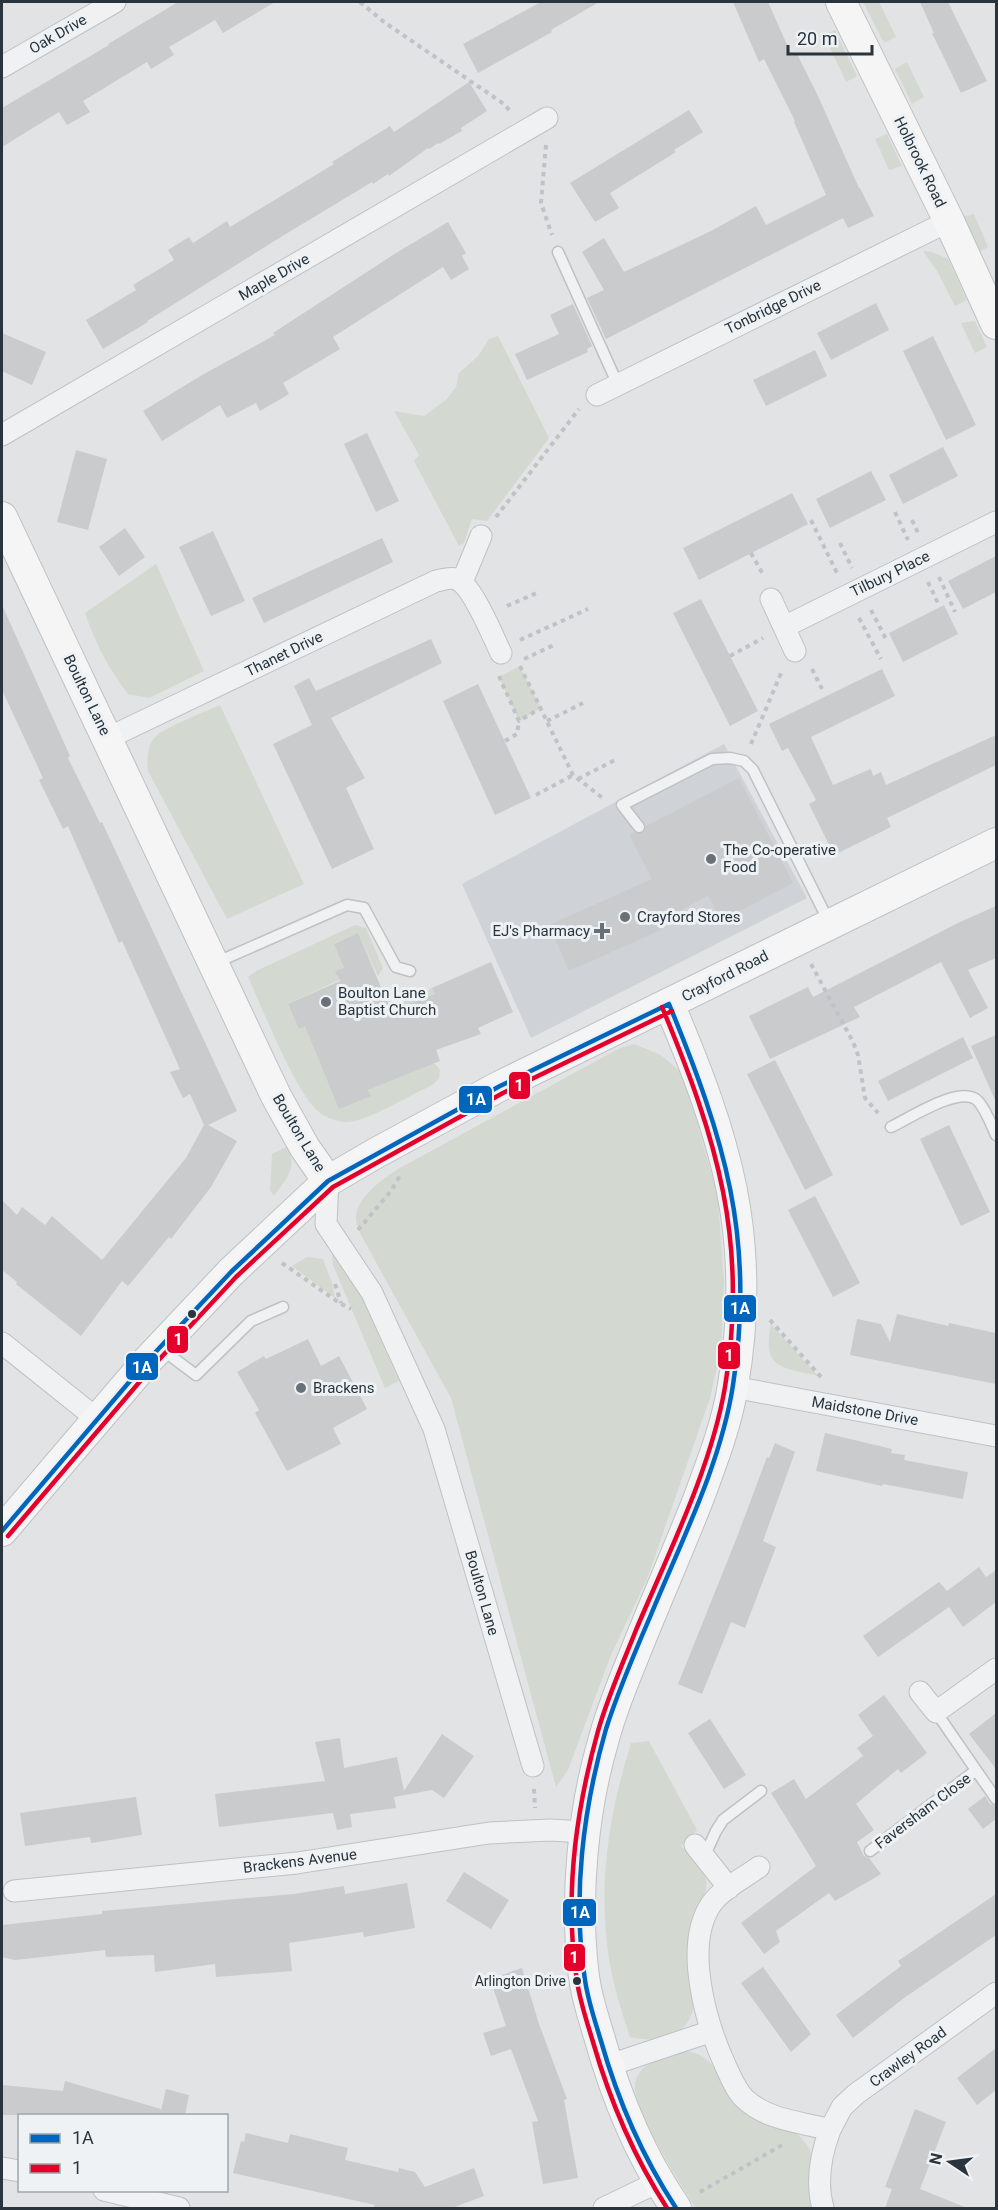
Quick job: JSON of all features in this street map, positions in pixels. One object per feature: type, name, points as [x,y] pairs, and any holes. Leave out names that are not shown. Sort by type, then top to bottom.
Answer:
[{"type":"street","name":"Oak Drive","points":[[2,67],[114,2]]},
{"type":"street","name":"Holbrook Road","points":[[841,2],[949,221],[996,324]]},
{"type":"street","name":"Maple Drive","points":[[2,435],[547,118]]},
{"type":"street","name":"Tonbridge Drive","points":[[597,395],[949,221]]},
{"type":"street","name":"Boulton Lane","points":[[2,517],[276,1096],[305,1148],[328,1181],[326,1224],[372,1293],[434,1429],[533,1766]]},
{"type":"street","name":"Tilbury Place","points":[[784,627],[996,522]]},
{"type":"street","points":[[481,536],[462,582],[501,653]]},
{"type":"street","name":"Thanet Drive","points":[[108,738],[436,581],[448,579],[462,582]]},
{"type":"street","points":[[771,599],[795,651]]},
{"type":"street","name":"Crayford Road","points":[[2,1531],[160,1348],[231,1272],[328,1181],[500,1086],[996,843]]},
{"type":"street","points":[[604,2208],[670,2199],[621,2106],[607,2066],[588,1997],[582,1967],[581,1906],[585,1832],[603,1738],[632,1660],[707,1476],[721,1435],[733,1387],[743,1291],[740,1230],[725,1153],[690,1053],[669,1004]]},
{"type":"street","points":[[2,1343],[97,1419]]},
{"type":"street","name":"Maidstone Drive","points":[[733,1387],[996,1436]]},
{"type":"street","points":[[936,1712],[996,1670]]},
{"type":"street","name":"Faversham Close","points":[[920,1692],[936,1712]]},
{"type":"street","name":"Brackens Avenue","points":[[14,1892],[297,1863],[489,1833],[537,1830],[585,1832]]},
{"type":"street","points":[[699,1851],[729,1888]]},
{"type":"street","points":[[759,1868],[729,1888],[712,1903],[707,1912],[699,1945],[701,1984],[712,2031],[730,2076],[743,2098],[771,2115],[823,2128],[825,2145],[821,2166],[820,2199],[823,2208]]},
{"type":"street","name":"Crawley Road","points":[[823,2128],[856,2094],[996,1993]]},
{"type":"street","points":[[607,2066],[712,2031]]},
{"type":"street","points":[[2,2168],[18,2171]]},
{"type":"street","points":[[112,2192],[178,2208]]},
{"type":"lane","points":[[558,252],[618,385]]},
{"type":"lane","points":[[639,827],[621,805],[712,759],[730,758],[744,761],[753,770],[830,925]]},
{"type":"lane","points":[[214,963],[347,905],[364,908],[396,967],[410,971]]},
{"type":"lane","points":[[891,1127],[946,1099],[963,1094],[976,1099],[996,1134]]},
{"type":"lane","points":[[160,1348],[196,1375],[251,1321],[283,1307]]},
{"type":"lane","name":"Faversham Close","points":[[936,1712],[996,1799]]},
{"type":"lane","name":"Faversham Close","points":[[870,1851],[975,1771]]},
{"type":"lane","points":[[699,1851],[723,1820],[761,1791]]},
{"type":"path","points":[[360,2],[384,22],[504,104],[528,130]]},
{"type":"path","points":[[547,118],[541,203],[558,252]]},
{"type":"path","points":[[481,536],[584,404],[597,395]]},
{"type":"path","points":[[483,617],[539,592]]},
{"type":"path","points":[[505,741],[517,735],[519,721],[490,659],[512,650],[515,643],[588,609]]},
{"type":"path","points":[[730,656],[784,627]]},
{"type":"path","points":[[554,645],[518,662],[573,776],[601,798],[621,805]]},
{"type":"path","points":[[744,761],[788,656],[795,651]]},
{"type":"path","points":[[547,721],[583,703]]},
{"type":"path","points":[[519,721],[540,708]]},
{"type":"path","points":[[578,779],[617,759]]},
{"type":"path","points":[[536,795],[573,776]]},
{"type":"path","points":[[798,939],[853,1042],[858,1055],[865,1098],[891,1127]]},
{"type":"path","points":[[342,1248],[392,1191],[402,1172]]},
{"type":"path","points":[[259,1246],[351,1309]]},
{"type":"path","points":[[743,1291],[849,1408]]},
{"type":"path","points":[[533,1766],[537,1830]]},
{"type":"path","points":[[670,2199],[823,2128]]},
{"type":"shaded area","points":[[863,2],[879,2],[896,37],[884,43]]},
{"type":"shaded area","points":[[835,30],[857,76],[846,82],[824,35]]},
{"type":"shaded area","points":[[907,62],[924,97],[912,104],[895,69]]},
{"type":"shaded area","points":[[887,134],[902,166],[889,170],[875,139]]},
{"type":"shaded area","points":[[974,214],[988,247],[977,253],[961,217]]},
{"type":"shaded area","points":[[923,251],[948,259],[967,300],[955,306],[937,271]]},
{"type":"shaded area","points":[[975,321],[987,347],[975,353],[961,323]]},
{"type":"shaded area","points":[[498,336],[549,438],[487,521],[472,519],[464,543],[459,546],[414,461],[419,455],[394,411],[424,416],[447,399],[456,387],[459,373],[478,356],[489,339]]},
{"type":"shaded area","points":[[156,564],[204,671],[149,698],[128,694],[103,655],[85,613]]},
{"type":"shaded area","points":[[520,666],[541,708],[519,721],[499,677]]},
{"type":"shaded area","points":[[220,705],[304,884],[227,919],[148,771],[149,748],[156,736],[176,724]]},
{"type":"shaded area","points":[[724,744],[807,898],[531,1038],[462,884]]},
{"type":"shaded area","points":[[355,925],[366,928],[383,968],[378,976],[358,934],[334,943],[344,968],[336,971],[339,980],[288,1004],[299,1028],[383,991],[393,1006],[432,988],[435,994],[316,1051],[371,1096],[368,1090],[434,1063],[440,1070],[439,1078],[434,1084],[367,1117],[345,1122],[325,1116],[310,1103],[290,1070],[248,977],[256,971]]},
{"type":"shaded area","points":[[634,1044],[661,1055],[682,1073],[697,1122],[718,1197],[724,1281],[721,1350],[710,1398],[647,1579],[611,1655],[568,1770],[556,1787],[451,1398],[362,1237],[356,1219],[357,1211],[365,1197],[398,1169],[618,1049]]},
{"type":"shaded area","points":[[288,1146],[291,1154],[291,1167],[287,1178],[274,1196],[270,1190],[272,1154]]},
{"type":"shaded area","points":[[332,1252],[337,1255],[356,1284],[399,1381],[385,1388],[333,1265]]},
{"type":"shaded area","points":[[307,1257],[323,1259],[335,1298],[292,1266]]},
{"type":"shaded area","points":[[771,1324],[818,1376],[794,1371],[777,1364],[769,1350]]},
{"type":"shaded area","points":[[649,1741],[697,1830],[681,1846],[702,1870],[707,1885],[690,1926],[689,1947],[694,1999],[690,2019],[677,2033],[659,2039],[639,2039],[630,2037],[614,1985],[605,1925],[604,1899],[612,1820],[631,1743]]},
{"type":"shaded area","points":[[687,2051],[707,2060],[714,2067],[733,2100],[747,2115],[791,2131],[805,2142],[812,2156],[810,2181],[814,2208],[696,2208],[669,2166],[649,2128],[636,2095],[635,2084],[637,2076],[648,2064],[671,2054]]},
{"type":"building","points":[[178,2],[275,2],[223,33],[215,20],[169,47],[174,55],[151,69],[147,62],[83,101],[90,112],[67,125],[59,112],[2,147],[2,108]]},
{"type":"building","points":[[541,2],[599,2],[551,30],[552,32],[478,73],[463,44]]},
{"type":"building","points":[[733,2],[768,2],[792,56],[797,54],[818,96],[874,216],[848,228],[843,218],[606,339],[587,298],[604,290],[582,252],[604,238],[624,272],[711,231],[756,206],[766,225],[826,195],[795,121],[764,59],[759,62]]},
{"type":"building","points":[[920,2],[948,2],[987,81],[961,93]]},
{"type":"building","points":[[469,82],[487,111],[461,128],[462,131],[428,148],[389,176],[388,174],[373,184],[372,182],[276,240],[103,349],[86,320],[136,290],[133,285],[174,260],[168,250],[189,237],[193,243],[227,221],[230,227],[334,164],[332,162],[390,126],[394,132]]},
{"type":"building","points":[[689,110],[703,132],[674,150],[676,152],[610,193],[619,208],[595,222],[570,183]]},
{"type":"building","points":[[448,222],[466,253],[462,256],[469,269],[451,280],[443,267],[333,337],[340,349],[283,383],[289,394],[260,411],[256,403],[227,418],[220,405],[162,441],[143,411],[275,335],[273,333]]},
{"type":"building","points":[[876,303],[889,330],[831,360],[817,333]]},
{"type":"building","points":[[573,304],[592,346],[587,349],[588,352],[527,380],[515,354],[559,334],[550,315]]},
{"type":"building","points":[[2,333],[46,352],[32,385],[2,371]]},
{"type":"building","points":[[933,336],[976,425],[946,440],[903,351]]},
{"type":"building","points":[[815,350],[827,376],[766,406],[753,380]]},
{"type":"building","points":[[367,433],[399,501],[376,512],[344,444]]},
{"type":"building","points":[[943,447],[958,476],[903,504],[889,475]]},
{"type":"building","points":[[76,450],[107,459],[88,530],[57,522]]},
{"type":"building","points":[[871,471],[886,500],[830,528],[816,499]]},
{"type":"building","points":[[792,493],[808,524],[699,580],[683,548]]},
{"type":"building","points":[[125,528],[145,557],[119,576],[99,547]]},
{"type":"building","points":[[213,531],[245,601],[211,616],[179,547]]},
{"type":"building","points":[[382,538],[393,562],[264,623],[252,598]]},
{"type":"building","points":[[996,556],[996,592],[963,609],[948,581]]},
{"type":"building","points":[[701,599],[758,711],[730,726],[673,613]]},
{"type":"building","points":[[2,605],[70,756],[68,758],[100,823],[102,822],[237,1111],[208,1125],[237,1141],[211,1187],[171,1239],[169,1237],[128,1286],[122,1281],[81,1336],[2,1270],[2,1200],[17,1215],[22,1207],[45,1225],[52,1216],[102,1260],[186,1158],[204,1125],[190,1094],[183,1098],[170,1072],[180,1069],[122,941],[119,943],[68,826],[63,829],[39,780],[43,778],[2,690]]},
{"type":"building","points":[[944,605],[958,634],[903,662],[889,633]]},
{"type":"building","points":[[431,639],[442,663],[331,718],[365,778],[346,788],[374,849],[332,869],[273,744],[312,725],[294,686],[309,678],[316,691]]},
{"type":"building","points":[[882,669],[895,696],[811,737],[833,785],[871,769],[873,776],[881,772],[886,785],[996,735],[996,765],[887,818],[891,827],[834,855],[809,804],[816,800],[788,748],[782,751],[769,724]]},
{"type":"building","points":[[478,684],[531,798],[495,815],[443,701]]},
{"type":"building","name":"The Co-operative Food","points":[[739,778],[793,883],[721,921],[708,896],[657,922],[661,930],[569,971],[549,925],[652,879],[629,835],[634,832],[643,833],[646,826]]},
{"type":"building","points":[[996,906],[996,958],[968,970],[988,1008],[970,1018],[941,962],[854,1007],[860,1017],[770,1059],[749,1016],[808,987],[813,997]]},
{"type":"building","points":[[358,933],[391,1011],[435,994],[432,988],[491,962],[513,1012],[478,1028],[481,1034],[436,1050],[440,1061],[368,1090],[371,1096],[339,1109],[305,1026],[299,1029],[288,1004],[340,981],[335,971],[344,968],[334,944]]},
{"type":"building","points":[[996,1035],[996,1102],[971,1046]]},
{"type":"building","points":[[963,1037],[973,1058],[888,1101],[878,1081]]},
{"type":"building","points":[[775,1060],[833,1175],[805,1190],[747,1074]]},
{"type":"building","points":[[949,1125],[990,1212],[961,1226],[920,1139]]},
{"type":"building","points":[[815,1196],[860,1283],[833,1297],[788,1210]]},
{"type":"building","points":[[897,1314],[948,1326],[949,1323],[996,1333],[996,1384],[850,1355],[857,1319],[881,1324],[890,1342]]},
{"type":"building","name":"Brackens","points":[[308,1339],[321,1366],[339,1356],[367,1409],[333,1428],[341,1444],[287,1471],[255,1413],[259,1410],[237,1372],[264,1356],[266,1359]]},
{"type":"building","points":[[825,1433],[892,1449],[891,1453],[905,1455],[904,1460],[968,1472],[963,1499],[883,1484],[882,1486],[816,1471]]},
{"type":"building","points":[[775,1443],[795,1452],[763,1541],[776,1547],[745,1628],[731,1622],[702,1694],[678,1684],[767,1457],[769,1458]]},
{"type":"building","points":[[979,1567],[986,1577],[996,1570],[996,1602],[963,1627],[949,1607],[878,1657],[863,1636],[939,1582],[947,1591]]},
{"type":"building","points":[[884,1695],[927,1753],[901,1773],[898,1769],[856,1804],[874,1830],[857,1842],[864,1856],[869,1858],[881,1874],[835,1901],[829,1893],[776,1931],[780,1942],[764,1954],[741,1923],[816,1866],[771,1793],[794,1779],[806,1799],[863,1756],[857,1748],[873,1736],[858,1715]]},
{"type":"building","points":[[996,1713],[996,1769],[969,1734]]},
{"type":"building","points":[[710,1719],[746,1775],[724,1789],[688,1733]]},
{"type":"building","points":[[442,1734],[474,1756],[444,1798],[432,1790],[394,1797],[396,1808],[350,1814],[352,1827],[337,1830],[333,1813],[219,1827],[215,1794],[325,1781],[315,1742],[340,1738],[344,1768],[397,1757],[404,1791]]},
{"type":"building","points":[[985,1796],[990,1804],[996,1806],[996,1819],[983,1829],[968,1809]]},
{"type":"building","points":[[136,1797],[142,1835],[91,1843],[90,1837],[25,1846],[20,1813]]},
{"type":"building","points":[[464,1872],[509,1900],[491,1929],[446,1901]]},
{"type":"building","points":[[407,1883],[415,1928],[364,1937],[363,1932],[289,1943],[292,1971],[216,1977],[215,1964],[155,1972],[154,1955],[106,1957],[105,1950],[15,1960],[2,1957],[2,1925],[102,1914],[102,1911],[294,1894],[344,1886],[345,1894]]},
{"type":"building","points":[[996,1894],[996,1935],[904,1998],[853,2038],[836,2015],[901,1966],[898,1961]]},
{"type":"building","points":[[763,1967],[811,2034],[791,2052],[741,1983]]},
{"type":"building","points":[[522,1968],[539,2024],[567,2099],[564,2100],[578,2178],[543,2184],[532,2122],[538,2121],[511,2049],[491,2056],[483,2033],[506,2026],[490,1979]]},
{"type":"building","points":[[996,2048],[996,2090],[977,2105],[957,2078]]},
{"type":"building","points":[[65,2081],[161,2109],[160,2114],[2,2115],[2,2085],[63,2091]]},
{"type":"building","points":[[166,2089],[189,2095],[185,2114],[160,2114]]},
{"type":"building","points":[[915,2109],[946,2122],[920,2189],[967,2208],[885,2208],[892,2189],[885,2187]]},
{"type":"building","points":[[246,2133],[288,2143],[290,2134],[348,2148],[345,2160],[398,2172],[399,2168],[415,2172],[425,2187],[474,2168],[484,2196],[452,2208],[373,2208],[375,2205],[233,2173],[241,2141],[244,2142]]},
{"type":"transit line","name":"1A","points":[[669,1004],[705,1099],[730,1190],[737,1235],[740,1282],[739,1332],[727,1415],[709,1474],[626,1673],[606,1729],[591,1790],[586,1822],[582,1854],[580,1917],[586,1988],[608,2063],[623,2106],[642,2148],[676,2208]]},
{"type":"transit line","name":"1A","points":[[2,1531],[148,1360],[231,1272],[328,1181],[500,1086],[669,1004]]},
{"type":"transit line","name":"1","points":[[662,1007],[698,1102],[723,1192],[730,1238],[733,1285],[731,1334],[725,1387],[710,1449],[687,1511],[606,1705],[598,1731],[578,1823],[574,1854],[572,1918],[578,1989],[600,2064],[615,2107],[634,2149],[667,2208]]},
{"type":"transit line","name":"1","points":[[8,1536],[154,1365],[236,1277],[333,1187],[503,1093],[672,1011]]},
{"type":"place","name":"The Co-operative Food","points":[[711,859]]},
{"type":"place","name":"Crayford Stores","points":[[625,917]]},
{"type":"place","name":"EJ's Pharmacy","points":[[602,931]]},
{"type":"place","name":"Boulton Lane Baptist Church","points":[[326,1002]]},
{"type":"place","name":"Brackens","points":[[301,1388]]},
{"type":"place","name":"Arlington Drive","points":[[577,1981]]}]
